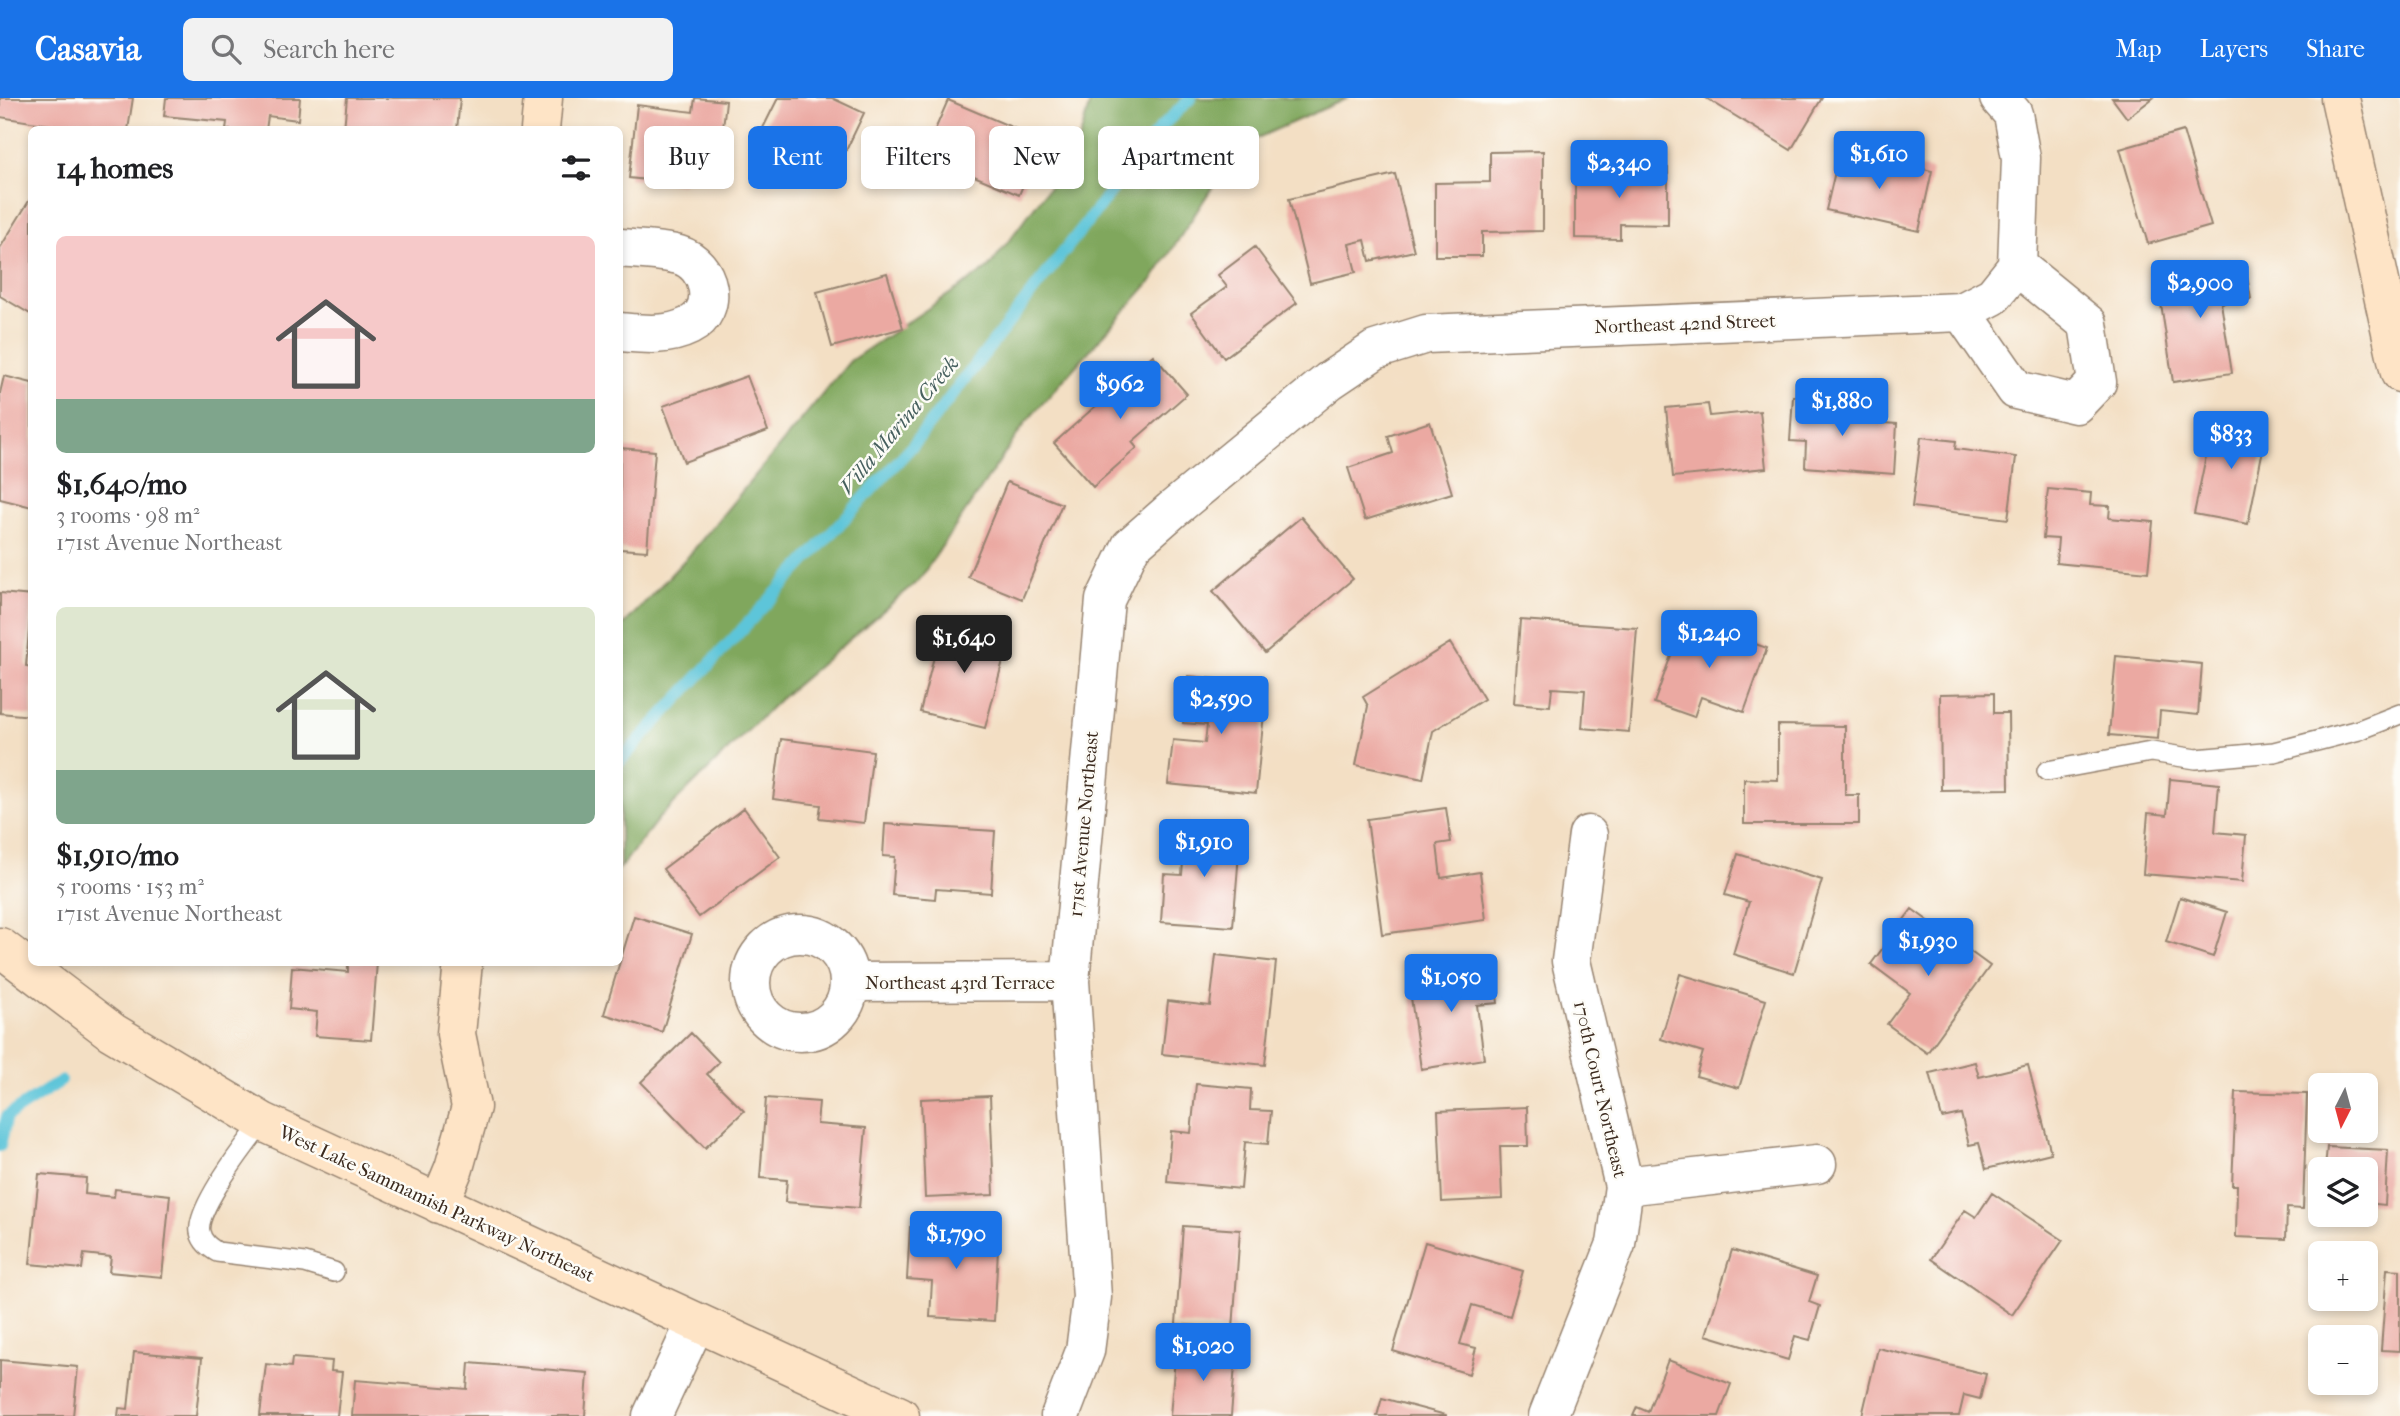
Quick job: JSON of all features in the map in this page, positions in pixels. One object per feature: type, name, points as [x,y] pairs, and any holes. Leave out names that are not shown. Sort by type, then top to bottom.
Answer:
[{"type":"main road","points":[[540,126],[543,98]]},
{"type":"main road","points":[[2340,98],[2400,373]]},
{"type":"main road","name":"West Lake Sammamish Parkway Northeast","points":[[0,947],[112,1031],[263,1122],[695,1324],[900,1416]]},
{"type":"main road","points":[[439,1204],[454,1168],[471,1107],[456,1034],[463,966]]},
{"type":"street","points":[[1999,98],[2013,114],[2021,158],[2017,266],[1977,304],[2015,390],[2076,404],[2097,382],[2088,324],[2017,266]]},
{"type":"street","points":[[623,248],[680,255],[701,268],[709,287],[707,306],[691,325],[659,335],[623,332]]},
{"type":"street","name":"Northeast 42nd Street","points":[[1375,350],[1426,334],[1977,304]]},
{"type":"street","name":"171st Avenue Northeast","points":[[1060,1416],[1084,1351],[1091,1297],[1070,981],[1105,600],[1130,546],[1329,381],[1375,350]]},
{"type":"street","name":"170th Court Northeast","points":[[1548,1416],[1616,1244],[1624,1186],[1571,961],[1588,835]]},
{"type":"street","name":"Northeast 43rd Terrace","points":[[850,982],[1070,981]]},
{"type":"street","points":[[1624,1186],[1817,1164]]},
{"type":"street","points":[[652,1416],[695,1324]]},
{"type":"lane","points":[[2047,771],[2151,752],[2196,759],[2274,752],[2359,730],[2400,714]]},
{"type":"lane","points":[[263,1122],[224,1174],[204,1212],[199,1230],[205,1245],[217,1252],[305,1263],[334,1272]]},
{"type":"green space","points":[[1091,98],[1348,98],[1259,137],[1259,126],[1098,126],[1098,189],[1211,189],[1153,279],[1026,422],[919,580],[781,698],[659,818],[623,864],[623,626],[691,553],[850,361],[988,268],[1048,189],[1084,189],[1083,126]]},
{"type":"building","points":[[0,98],[133,98],[129,126],[56,126],[0,117]]},
{"type":"building","points":[[166,98],[300,98],[298,120],[268,116],[267,126],[226,126],[227,122],[164,116]]},
{"type":"building","points":[[347,98],[460,98],[457,126],[344,126]]},
{"type":"building","points":[[695,98],[726,101],[723,126],[644,126],[644,180],[629,178],[637,105],[693,112]]},
{"type":"building","points":[[778,98],[832,98],[864,113],[847,149],[847,126],[764,126]]},
{"type":"building","points":[[1706,98],[1822,98],[1791,150]]},
{"type":"building","points":[[2112,98],[2153,98],[2127,118]]},
{"type":"building","points":[[948,100],[1009,126],[989,126],[989,182],[975,176],[975,126],[937,126]]},
{"type":"building","points":[[2183,131],[2211,226],[2148,244],[2120,149]]},
{"type":"building","points":[[1840,150],[1932,171],[1919,231],[1826,210]]},
{"type":"building","points":[[1543,151],[1543,231],[1482,232],[1482,256],[1435,256],[1435,183],[1490,182],[1490,152]]},
{"type":"building","points":[[1575,168],[1668,168],[1668,225],[1620,224],[1620,239],[1575,238]]},
{"type":"building","points":[[1395,174],[1414,251],[1370,261],[1365,240],[1349,244],[1356,272],[1310,283],[1289,199]]},
{"type":"building","points":[[1005,189],[1022,189],[1019,195]]},
{"type":"building","points":[[28,202],[28,313],[0,296],[0,248]]},
{"type":"building","points":[[1255,247],[1297,303],[1224,358],[1191,313],[1227,287],[1218,275]]},
{"type":"building","points":[[2245,265],[2251,299],[2221,303],[2232,373],[2173,382],[2157,278]]},
{"type":"building","points":[[887,273],[903,328],[832,347],[817,292]]},
{"type":"building","points":[[1153,355],[1187,394],[1132,442],[1137,448],[1093,487],[1054,443]]},
{"type":"building","points":[[4,376],[28,382],[28,506],[0,499],[0,393]]},
{"type":"building","points":[[747,376],[768,431],[684,462],[663,406]]},
{"type":"building","points":[[1793,396],[1834,399],[1833,412],[1855,413],[1854,421],[1897,424],[1894,474],[1805,467],[1806,442],[1790,441]]},
{"type":"building","points":[[1708,404],[1710,416],[1760,411],[1766,468],[1673,477],[1666,408]]},
{"type":"building","points":[[2214,418],[2267,429],[2248,524],[2194,514]]},
{"type":"building","points":[[1430,422],[1452,493],[1365,520],[1348,468],[1393,453],[1388,436]]},
{"type":"building","points":[[1921,437],[1956,441],[1955,449],[2016,457],[2008,519],[1912,507]]},
{"type":"building","points":[[623,448],[655,451],[647,551],[623,549]]},
{"type":"building","points":[[1007,482],[1062,504],[1022,599],[968,577]]},
{"type":"building","points":[[2048,489],[2091,493],[2090,505],[2110,506],[2109,518],[2153,522],[2148,572],[2056,563],[2058,539],[2043,538]]},
{"type":"building","points":[[1301,517],[1353,579],[1265,653],[1213,591]]},
{"type":"building","points":[[0,593],[28,596],[28,716],[0,713]]},
{"type":"building","points":[[1684,619],[1767,648],[1744,712],[1701,697],[1694,717],[1654,703]]},
{"type":"building","points":[[1520,620],[1637,628],[1629,732],[1582,728],[1585,690],[1552,688],[1550,706],[1514,703]]},
{"type":"building","points":[[943,621],[1009,638],[985,728],[920,712]]},
{"type":"building","points":[[1450,643],[1484,699],[1433,731],[1423,779],[1356,765],[1368,706],[1363,697]]},
{"type":"building","points":[[2116,656],[2202,664],[2198,715],[2160,711],[2158,739],[2109,735]]},
{"type":"building","points":[[1188,676],[1267,684],[1256,793],[1168,784],[1173,740],[1205,743],[1207,725],[1183,723]]},
{"type":"building","points":[[1994,693],[1994,713],[2008,713],[2009,789],[1941,790],[1940,694]]},
{"type":"building","points":[[1778,725],[1845,726],[1845,795],[1859,795],[1859,824],[1744,824],[1744,779],[1778,780]]},
{"type":"building","points":[[781,739],[873,751],[864,823],[819,818],[821,805],[773,799]]},
{"type":"building","points":[[2170,779],[2219,784],[2215,832],[2246,835],[2242,882],[2143,874],[2148,813],[2167,815]]},
{"type":"building","points":[[744,808],[780,857],[699,917],[663,869]]},
{"type":"building","points":[[1446,808],[1451,842],[1437,844],[1441,878],[1480,872],[1486,920],[1382,934],[1367,819]]},
{"type":"building","points":[[885,824],[995,831],[991,893],[936,889],[935,899],[892,895],[895,857],[883,856]]},
{"type":"building","points":[[1186,824],[1241,829],[1233,927],[1161,922],[1164,874],[1182,875]]},
{"type":"building","points":[[1738,854],[1822,880],[1794,973],[1733,954],[1749,902],[1725,895]]},
{"type":"building","points":[[2180,897],[2227,912],[2213,957],[2166,942]]},
{"type":"building","points":[[1912,909],[1990,966],[1927,1053],[1887,1024],[1910,993],[1871,964]]},
{"type":"building","points":[[634,916],[692,934],[662,1032],[604,1014],[619,966],[623,966],[623,952]]},
{"type":"building","points":[[1216,955],[1276,962],[1265,1065],[1162,1054],[1168,1001],[1210,1006]]},
{"type":"building","points":[[1493,964],[1498,1003],[1477,1005],[1484,1059],[1421,1069],[1408,976]]},
{"type":"building","points":[[348,966],[377,966],[371,1040],[315,1036],[317,1012],[289,1009],[292,967],[348,972]]},
{"type":"building","points":[[1680,974],[1766,1000],[1739,1088],[1696,1076],[1703,1052],[1661,1039]]},
{"type":"building","points":[[691,1033],[719,1062],[707,1074],[744,1111],[705,1148],[641,1082]]},
{"type":"building","points":[[1975,1062],[1979,1077],[2028,1065],[2051,1153],[1986,1169],[1979,1143],[1969,1145],[1961,1114],[1942,1118],[1930,1073]]},
{"type":"building","points":[[1196,1084],[1251,1089],[1250,1110],[1271,1111],[1268,1144],[1245,1142],[1241,1189],[1167,1182],[1171,1131],[1191,1133]]},
{"type":"building","points":[[2236,1092],[2307,1094],[2303,1209],[2287,1208],[2286,1239],[2236,1237],[2237,1185],[2232,1185]]},
{"type":"building","points":[[990,1096],[994,1195],[925,1198],[921,1099]]},
{"type":"building","points":[[766,1098],[819,1102],[817,1124],[866,1128],[859,1208],[785,1202],[787,1180],[760,1178]]},
{"type":"building","points":[[1527,1107],[1528,1146],[1500,1146],[1502,1199],[1442,1202],[1438,1111]]},
{"type":"building","points":[[2327,1147],[2388,1150],[2385,1205],[2378,1204],[2378,1157],[2326,1157]]},
{"type":"building","points":[[39,1174],[86,1178],[85,1194],[114,1197],[115,1189],[170,1195],[162,1277],[109,1272],[111,1257],[84,1254],[82,1269],[30,1264]]},
{"type":"building","points":[[1992,1193],[2063,1240],[2012,1315],[1931,1259],[1965,1210],[1976,1217]]},
{"type":"building","points":[[1183,1226],[1240,1230],[1233,1329],[1176,1324]]},
{"type":"building","points":[[910,1227],[999,1232],[994,1321],[930,1317],[932,1281],[907,1279]]},
{"type":"building","points":[[1425,1242],[1523,1271],[1510,1316],[1472,1305],[1460,1344],[1476,1348],[1469,1374],[1393,1351]]},
{"type":"building","points":[[1732,1250],[1817,1276],[1809,1302],[1820,1306],[1810,1340],[1795,1336],[1788,1360],[1706,1335]]},
{"type":"building","points":[[2387,1269],[2400,1270],[2400,1351],[2381,1350]]},
{"type":"building","points":[[1176,1347],[1236,1352],[1231,1416],[1170,1416]]},
{"type":"building","points":[[1878,1348],[1986,1374],[1980,1399],[1964,1395],[1959,1416],[1862,1416]]},
{"type":"building","points":[[134,1352],[202,1358],[196,1416],[118,1416],[119,1408],[128,1409]]},
{"type":"building","points":[[292,1358],[332,1361],[331,1371],[342,1372],[337,1416],[260,1416],[266,1364],[291,1367]]},
{"type":"building","points":[[0,1360],[78,1367],[73,1416],[0,1416]]},
{"type":"building","points":[[1668,1360],[1731,1384],[1719,1416],[1633,1416],[1637,1407],[1648,1412]]},
{"type":"building","points":[[469,1363],[588,1373],[585,1416],[352,1416],[355,1380],[467,1389]]},
{"type":"building","points":[[1382,1398],[1446,1415],[1446,1416],[1377,1416]]},
{"type":"waterway","name":"Villa Marina Creek","points":[[623,758],[913,445],[1162,126],[1191,98]]},
{"type":"waterway","name":"Villa Marina Creek","points":[[0,1146],[7,1116],[61,1081]]}]
